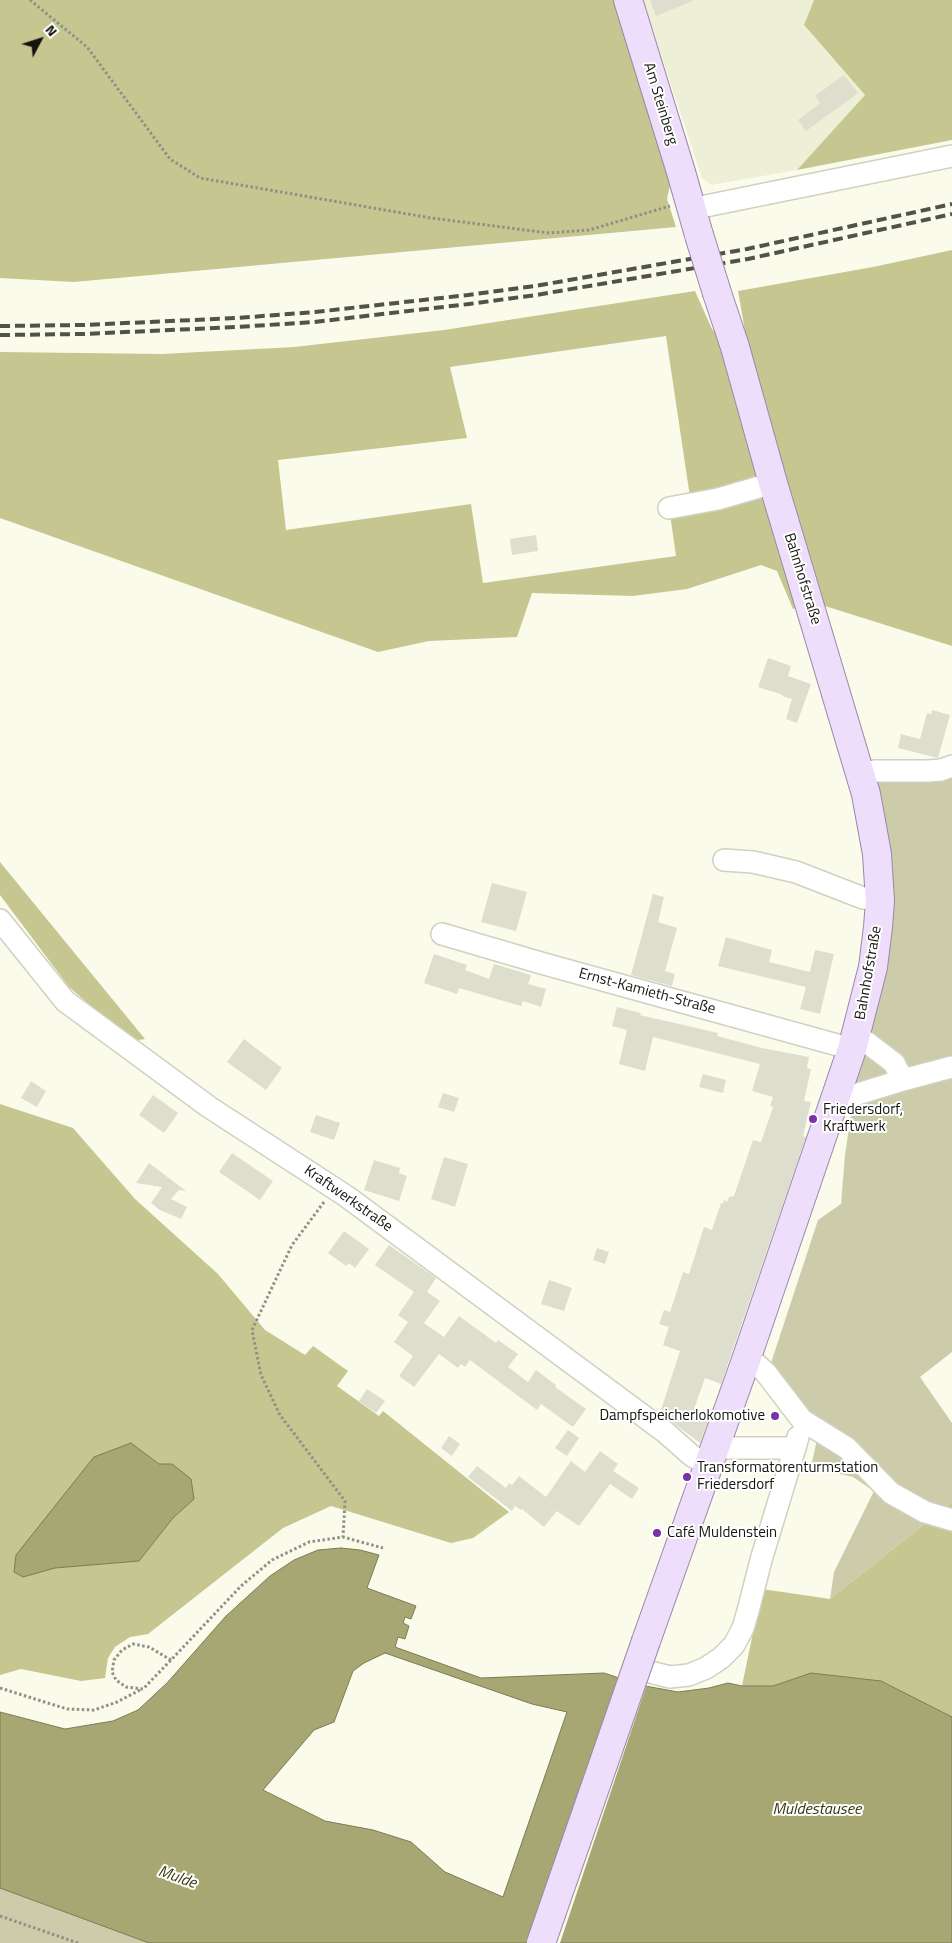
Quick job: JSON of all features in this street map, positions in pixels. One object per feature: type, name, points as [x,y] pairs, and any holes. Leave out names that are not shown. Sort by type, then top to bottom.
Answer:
[{"type":"main road","name":"Am Steinberg","points":[[628,0],[682,172],[699,235]]},
{"type":"main road","name":"Bahnhofstraße","points":[[541,1943],[646,1640],[713,1455],[855,1042],[877,945],[880,901],[875,844],[860,773],[773,483],[735,347],[699,235]]},
{"type":"street","points":[[691,209],[952,156]]},
{"type":"street","points":[[669,508],[718,499],[773,483]]},
{"type":"street","points":[[860,773],[942,770],[952,766]]},
{"type":"street","points":[[724,860],[753,862],[788,870],[863,898],[880,901]]},
{"type":"street","name":"Kraftwerkstraße","points":[[0,920],[65,1000],[209,1107],[335,1188],[658,1427],[691,1455],[713,1455]]},
{"type":"street","name":"Ernst-Kamieth-Straße","points":[[442,934],[550,966],[855,1042]]},
{"type":"street","points":[[855,1042],[894,1063],[903,1080]]},
{"type":"street","points":[[835,1101],[952,1067]]},
{"type":"street","points":[[746,1360],[756,1364],[766,1373],[802,1420],[847,1448],[891,1493],[924,1512],[952,1520]]},
{"type":"street","points":[[654,1673],[670,1677],[689,1675],[706,1668],[722,1658],[734,1644],[743,1628],[802,1420]]},
{"type":"street","points":[[713,1455],[728,1448],[795,1448]]},
{"type":"path","points":[[30,0],[87,47],[170,159],[200,178],[432,218],[549,232],[589,230],[677,204],[691,209]]},
{"type":"path","points":[[335,1188],[292,1245],[252,1330],[261,1375],[280,1415],[345,1501],[343,1537]]},
{"type":"path","points":[[0,1688],[67,1708],[94,1710],[117,1702],[143,1689],[241,1586],[272,1560],[309,1542],[343,1537],[383,1548]]},
{"type":"path","points":[[143,1689],[126,1687],[116,1680],[112,1672],[114,1660],[122,1650],[133,1644],[149,1647],[172,1660]]},
{"type":"path","points":[[0,1916],[78,1943]]},
{"type":"shaded area","points":[[0,0],[618,0],[671,181],[667,199],[676,227],[74,282],[0,278]]},
{"type":"shaded area","points":[[643,0],[814,0],[804,26],[865,95],[797,170],[711,185],[702,178]]},
{"type":"shaded area","points":[[814,0],[952,0],[952,140],[797,170],[865,95],[804,25]]},
{"type":"shaded area","points":[[952,250],[952,646],[825,606],[748,348],[738,291],[873,267]]},
{"type":"shaded area","points":[[695,291],[712,329],[721,340],[802,607],[793,609],[777,571],[761,565],[687,589],[633,596],[532,593],[517,637],[429,641],[378,652],[0,518],[0,352],[162,354],[294,347],[444,330]],"holes":[[[666,336],[690,497],[668,500],[676,556],[483,583],[471,504],[286,530],[278,460],[467,438],[450,367]]]},
{"type":"shaded area","points":[[952,773],[952,1352],[920,1377],[952,1423],[952,1502],[830,1599],[834,1572],[874,1491],[853,1477],[811,1467],[820,1426],[770,1366],[818,1220],[841,1204],[845,1155],[856,1081],[881,992],[889,949],[892,901],[876,781]]},
{"type":"shaded area","points":[[0,862],[145,1039],[132,1041],[69,987],[0,895]]},
{"type":"shaded area","points":[[0,1104],[73,1128],[135,1199],[218,1274],[265,1330],[305,1355],[313,1346],[348,1371],[337,1386],[379,1416],[383,1411],[509,1512],[473,1538],[451,1543],[331,1506],[283,1528],[148,1634],[130,1637],[115,1647],[108,1658],[105,1678],[81,1681],[21,1669],[0,1675]],"holes":[[[131,1443],[159,1464],[194,1499],[173,1518],[139,1561],[55,1568],[23,1577]]]},
{"type":"shaded area","points":[[952,1502],[952,1717],[881,1681],[811,1673],[773,1686],[742,1686],[762,1589],[830,1599]]},
{"type":"shaded area","points":[[0,1888],[149,1943],[0,1943]]},
{"type":"water","points":[[131,1443],[159,1464],[172,1464],[191,1479],[194,1499],[173,1518],[139,1561],[55,1568],[23,1577],[14,1572],[16,1555],[94,1457]]},
{"type":"water","points":[[341,1548],[379,1555],[367,1588],[416,1606],[411,1619],[405,1617],[403,1623],[409,1626],[405,1639],[398,1637],[395,1647],[481,1678],[604,1673],[640,1685],[678,1692],[709,1688],[728,1683],[742,1686],[773,1686],[811,1673],[881,1681],[952,1717],[952,1943],[149,1943],[0,1888],[0,1712],[65,1729],[113,1721],[138,1710],[167,1683],[226,1616],[270,1576],[294,1560],[318,1550]],"holes":[[[385,1653],[532,1704],[567,1712],[503,1897],[445,1872],[411,1842],[373,1830],[325,1821],[263,1790],[314,1730],[334,1722],[353,1671],[364,1663]]]},
{"type":"pier","points":[[640,1683],[647,1684],[560,1943],[532,1943]]},
{"type":"building","points":[[650,0],[693,0],[693,1],[656,16]]},
{"type":"building","points":[[844,75],[858,93],[806,131],[798,120],[820,103],[815,96]]},
{"type":"building","points":[[536,535],[538,551],[512,555],[510,539]]},
{"type":"building","points":[[768,658],[791,666],[788,676],[811,684],[797,723],[786,719],[792,699],[758,687]]},
{"type":"building","points":[[932,710],[950,715],[938,758],[898,748],[901,734],[920,739],[927,713],[931,714]]},
{"type":"building","points":[[492,883],[527,892],[516,931],[481,922]]},
{"type":"building","points":[[653,894],[664,897],[658,922],[677,928],[665,971],[675,974],[672,986],[631,975]]},
{"type":"building","points":[[726,937],[772,950],[769,962],[810,972],[815,950],[834,954],[820,1014],[800,1009],[806,987],[718,966]]},
{"type":"building","points":[[434,954],[467,965],[465,970],[489,979],[494,964],[531,975],[528,984],[546,989],[541,1007],[523,1001],[521,1006],[459,988],[457,994],[424,983]]},
{"type":"building","points":[[617,1007],[641,1013],[640,1015],[718,1033],[717,1036],[762,1048],[809,1057],[807,1068],[811,1069],[804,1101],[811,1102],[803,1136],[806,1137],[721,1384],[705,1378],[694,1409],[710,1415],[700,1443],[660,1413],[680,1351],[663,1345],[669,1327],[659,1324],[664,1310],[670,1312],[683,1272],[689,1274],[704,1227],[712,1230],[721,1203],[723,1204],[724,1200],[727,1202],[729,1197],[734,1196],[753,1140],[761,1142],[773,1107],[770,1106],[773,1097],[752,1091],[760,1064],[653,1037],[645,1071],[619,1064],[627,1030],[612,1026]]},
{"type":"building","points":[[244,1039],[282,1068],[266,1090],[227,1062]]},
{"type":"building","points":[[703,1074],[726,1080],[723,1093],[699,1087]]},
{"type":"building","points":[[31,1081],[46,1091],[37,1107],[21,1098]]},
{"type":"building","points":[[443,1093],[459,1098],[454,1112],[438,1107]]},
{"type":"building","points":[[153,1095],[178,1113],[164,1133],[139,1115]]},
{"type":"building","points":[[316,1115],[340,1123],[334,1140],[310,1132]]},
{"type":"building","points":[[232,1153],[273,1181],[260,1200],[219,1172]]},
{"type":"building","points":[[444,1157],[468,1164],[455,1207],[431,1199]]},
{"type":"building","points":[[374,1160],[400,1168],[399,1173],[407,1176],[399,1201],[364,1190]]},
{"type":"building","points":[[149,1163],[186,1191],[179,1190],[171,1199],[187,1207],[181,1219],[160,1210],[151,1203],[162,1187],[136,1183]]},
{"type":"building","points":[[344,1231],[369,1249],[355,1268],[349,1263],[346,1266],[328,1253]]},
{"type":"building","points":[[389,1245],[436,1278],[427,1292],[440,1301],[424,1323],[444,1337],[459,1316],[496,1343],[498,1340],[518,1354],[508,1367],[528,1382],[536,1370],[556,1385],[555,1387],[586,1409],[573,1427],[541,1404],[537,1410],[470,1360],[465,1367],[461,1364],[458,1368],[439,1354],[414,1387],[399,1376],[413,1356],[394,1342],[408,1322],[398,1315],[414,1292],[375,1265]]},
{"type":"building","points":[[597,1248],[609,1252],[605,1264],[593,1260]]},
{"type":"building","points":[[549,1280],[572,1288],[564,1311],[541,1304]]},
{"type":"building","points":[[367,1389],[385,1401],[376,1413],[359,1401]]},
{"type":"building","points":[[568,1430],[579,1438],[567,1456],[555,1448]]},
{"type":"building","points":[[449,1436],[460,1444],[452,1456],[441,1448]]},
{"type":"building","points":[[600,1451],[618,1464],[613,1471],[639,1488],[632,1499],[610,1484],[579,1526],[557,1511],[544,1527],[522,1509],[515,1506],[512,1511],[468,1477],[477,1466],[506,1488],[509,1483],[512,1485],[519,1476],[546,1497],[571,1461],[585,1472]]},
{"type":"railway","points":[[0,326],[83,325],[237,318],[315,312],[468,295],[535,286],[747,249],[952,204]]},
{"type":"railway","points":[[0,335],[83,334],[314,322],[469,304],[536,295],[748,259],[952,214]]},
{"type":"place","name":"Friedersdorf, Kraftwerk","points":[[813,1119]]},
{"type":"place","name":"Dampfspeicherlokomotive","points":[[775,1416]]},
{"type":"place","name":"Transformatorenturmstation Friedersdorf","points":[[687,1477]]},
{"type":"place","name":"Café Muldenstein","points":[[657,1533]]},
{"type":"water label","name":"Muldestausee","points":[[817,1810]]},
{"type":"water label","name":"Mulde","points":[[177,1878]]}]
